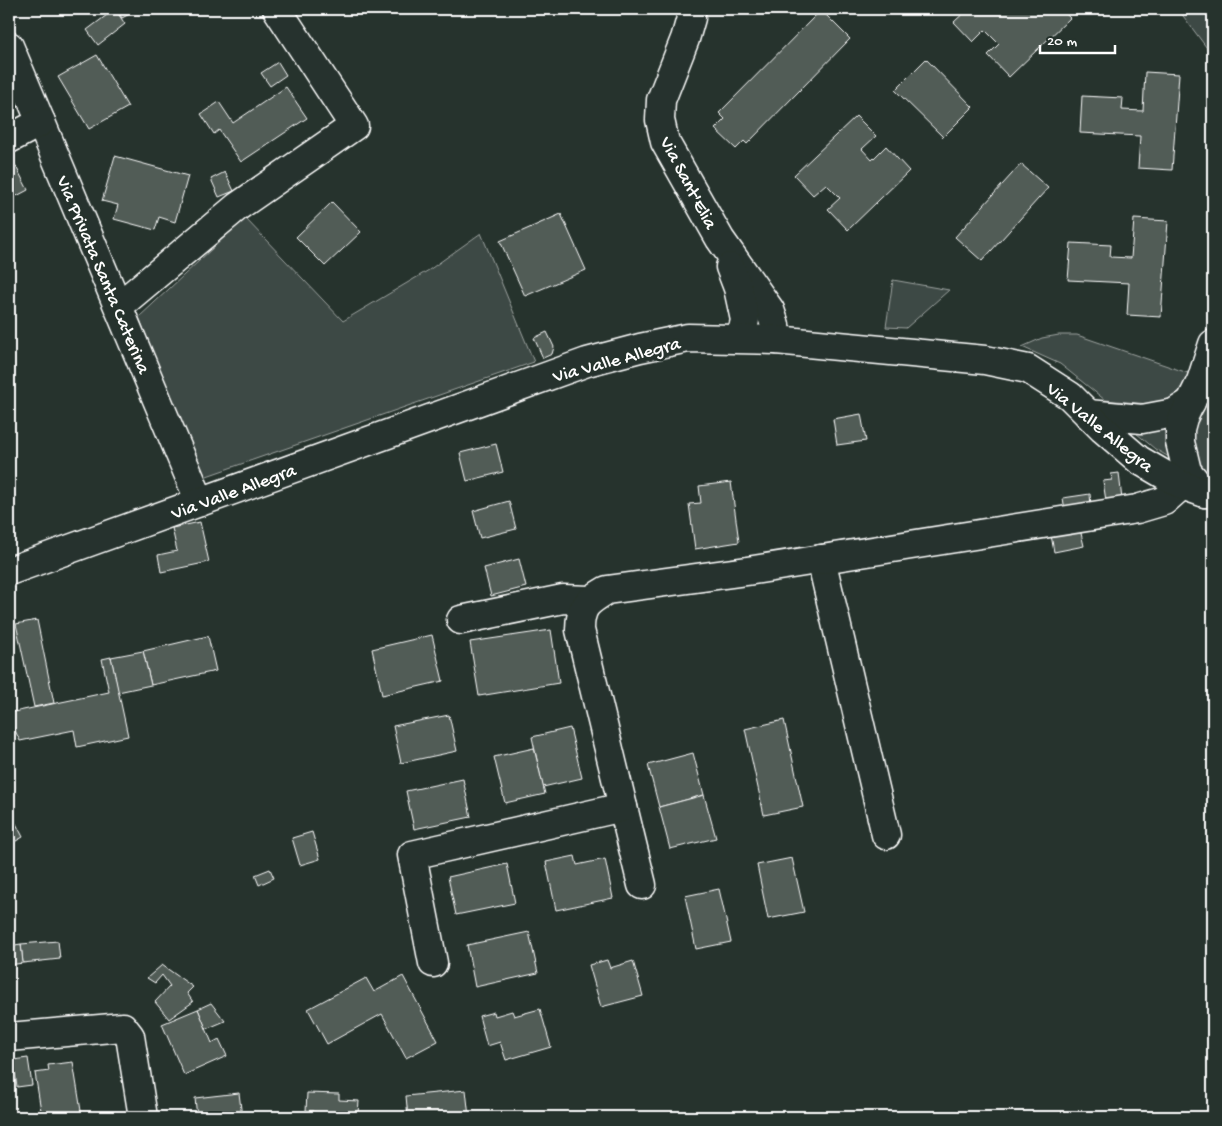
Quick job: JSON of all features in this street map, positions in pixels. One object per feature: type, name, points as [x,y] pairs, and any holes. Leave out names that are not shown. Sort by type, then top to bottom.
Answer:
[{"type":"street","points":[[119,306],[237,207],[354,126],[277,9]]},
{"type":"street","name":"Via Sant'Elia","points":[[691,9],[691,18],[685,39],[661,100],[660,120],[665,142],[720,239]]},
{"type":"street","name":"Via Privata Santa Caterina","points":[[9,46],[200,502]]},
{"type":"street","points":[[9,139],[41,122]]},
{"type":"street","points":[[720,239],[738,288],[745,320],[741,338]]},
{"type":"street","points":[[720,239],[770,310],[775,325],[776,340]]},
{"type":"street","name":"Via Valle Allegra","points":[[9,571],[587,362],[688,338],[776,340],[985,360],[1028,369],[1070,396],[1139,460],[1203,490]]},
{"type":"street","points":[[642,885],[580,630],[580,615],[590,600],[607,590],[748,571],[1137,509],[1203,490],[1188,471],[1180,442],[1183,418],[1201,381],[1213,344]]},
{"type":"street","points":[[1088,414],[1142,419],[1174,413],[1191,402]]},
{"type":"street","points":[[821,559],[886,835]]},
{"type":"street","points":[[461,620],[563,599],[590,600]]},
{"type":"street","points":[[433,963],[412,855],[623,808]]},
{"type":"street","points":[[9,1037],[123,1027],[130,1036],[143,1117]]},
{"type":"shaded area","points":[[1178,9],[1213,9],[1213,55],[1212,55]]},
{"type":"shaded area","points":[[245,218],[343,321],[429,270],[481,233],[534,362],[201,478],[139,317]]},
{"type":"shaded area","points":[[893,280],[949,290],[906,328],[886,327]]},
{"type":"shaded area","points":[[1059,335],[1077,335],[1191,374],[1174,397],[1159,405],[1105,400],[1060,364],[1022,347],[1042,338]]},
{"type":"shaded area","points":[[1205,395],[1213,396],[1213,472],[1206,473],[1197,458],[1191,434]]},
{"type":"shaded area","points":[[1171,425],[1176,461],[1155,449],[1130,428]]},
{"type":"building","points":[[115,9],[125,24],[98,45],[87,30]]},
{"type":"building","points":[[116,9],[139,9],[122,18]]},
{"type":"building","points":[[968,9],[1061,9],[1070,18],[1009,77],[988,55],[999,44],[985,30],[973,42],[954,22]]},
{"type":"building","points":[[821,10],[850,39],[747,144],[744,141],[736,149],[715,129],[725,119],[719,113]]},
{"type":"building","points":[[97,55],[128,107],[89,129],[58,77]]},
{"type":"building","points":[[926,59],[973,107],[943,137],[895,90]]},
{"type":"building","points":[[278,62],[286,75],[270,86],[261,73]]},
{"type":"building","points":[[1145,72],[1179,74],[1172,170],[1138,168],[1140,136],[1080,133],[1082,96],[1123,98],[1122,110],[1143,111]]},
{"type":"building","points":[[286,87],[307,118],[241,162],[219,130],[214,134],[201,114],[219,102],[233,123]]},
{"type":"building","points":[[856,116],[876,136],[862,149],[872,160],[886,146],[909,171],[848,230],[828,209],[840,198],[826,184],[813,195],[794,175]]},
{"type":"building","points":[[9,153],[28,190],[9,200]]},
{"type":"building","points":[[115,156],[188,176],[175,222],[159,217],[155,230],[114,219],[118,205],[102,201]]},
{"type":"building","points":[[1021,164],[1048,188],[982,261],[955,237]]},
{"type":"building","points":[[225,172],[234,191],[219,197],[211,179]]},
{"type":"building","points":[[332,202],[361,232],[325,266],[296,237]]},
{"type":"building","points":[[561,214],[586,270],[525,296],[500,241]]},
{"type":"building","points":[[1134,219],[1168,221],[1161,317],[1127,315],[1129,283],[1068,280],[1071,243],[1111,245],[1110,257],[1131,258]]},
{"type":"building","points":[[547,332],[554,347],[552,354],[543,358],[534,338]]},
{"type":"building","points":[[861,414],[866,441],[837,445],[833,419]]},
{"type":"building","points":[[496,444],[503,472],[467,481],[460,453]]},
{"type":"building","points":[[1119,473],[1122,500],[1106,501],[1103,481],[1112,480],[1111,474]]},
{"type":"building","points":[[731,482],[739,542],[695,549],[689,504],[701,503],[699,486]]},
{"type":"building","points":[[1090,494],[1091,506],[1065,510],[1063,498]]},
{"type":"building","points":[[509,501],[516,529],[480,538],[473,511]]},
{"type":"building","points":[[200,522],[209,562],[161,572],[158,555],[177,551],[172,528]]},
{"type":"building","points":[[1080,529],[1084,546],[1054,552],[1051,535]]},
{"type":"building","points":[[519,559],[526,587],[491,596],[484,568]]},
{"type":"building","points":[[37,620],[54,703],[34,707],[16,624]]},
{"type":"building","points":[[551,630],[559,683],[479,696],[470,642]]},
{"type":"building","points":[[432,635],[443,681],[382,695],[372,649]]},
{"type":"building","points":[[208,636],[216,671],[151,685],[143,651]]},
{"type":"building","points":[[143,651],[151,685],[118,692],[111,657]]},
{"type":"building","points":[[111,657],[128,736],[77,747],[74,730],[20,741],[9,718],[9,713],[109,692],[102,659]]},
{"type":"building","points":[[449,715],[457,751],[401,763],[393,726]]},
{"type":"building","points":[[784,720],[803,807],[764,815],[745,729]]},
{"type":"building","points":[[570,728],[582,778],[543,787],[532,737]]},
{"type":"building","points":[[534,748],[545,794],[505,803],[494,757]]},
{"type":"building","points":[[693,753],[704,795],[659,807],[648,765]]},
{"type":"building","points":[[463,779],[471,817],[414,829],[406,791]]},
{"type":"building","points":[[9,789],[15,800],[9,804]]},
{"type":"building","points":[[704,795],[716,838],[670,849],[659,807]]},
{"type":"building","points":[[9,810],[23,837],[9,845]]},
{"type":"building","points":[[312,832],[320,859],[300,865],[292,838]]},
{"type":"building","points":[[575,856],[577,865],[605,859],[613,898],[556,910],[546,862]]},
{"type":"building","points":[[792,858],[804,912],[768,919],[757,865]]},
{"type":"building","points":[[507,864],[515,903],[456,915],[448,877]]},
{"type":"building","points":[[270,869],[274,878],[259,885],[255,875]]},
{"type":"building","points":[[719,889],[731,942],[696,949],[685,896]]},
{"type":"building","points":[[529,932],[538,973],[475,987],[467,945]]},
{"type":"building","points":[[58,941],[60,959],[23,963],[21,944]]},
{"type":"building","points":[[21,944],[23,963],[9,965],[9,946]]},
{"type":"building","points":[[607,960],[610,968],[633,961],[643,996],[601,1007],[589,965]]},
{"type":"building","points":[[162,965],[193,987],[187,993],[193,1002],[169,1019],[155,1002],[170,986],[162,975],[155,983],[147,978]]},
{"type":"building","points":[[403,976],[438,1041],[406,1058],[382,1014],[327,1044],[308,1009],[366,978],[374,992]]},
{"type":"building","points":[[211,1003],[225,1021],[206,1029],[198,1009]]},
{"type":"building","points":[[198,1009],[212,1043],[219,1039],[227,1056],[184,1075],[162,1024]]},
{"type":"building","points":[[540,1009],[551,1047],[506,1060],[500,1042],[487,1046],[479,1016],[494,1012],[495,1016],[512,1011],[514,1016]]},
{"type":"building","points":[[28,1058],[32,1085],[17,1087],[13,1060]]},
{"type":"building","points":[[73,1062],[82,1117],[42,1117],[35,1073],[49,1071],[48,1065]]},
{"type":"building","points":[[466,1090],[469,1117],[408,1117],[406,1096]]},
{"type":"building","points":[[239,1093],[242,1117],[197,1117],[195,1098]]},
{"type":"building","points":[[307,1093],[339,1094],[339,1100],[359,1101],[358,1114],[349,1113],[349,1117],[314,1117],[314,1111],[306,1111]]}]
